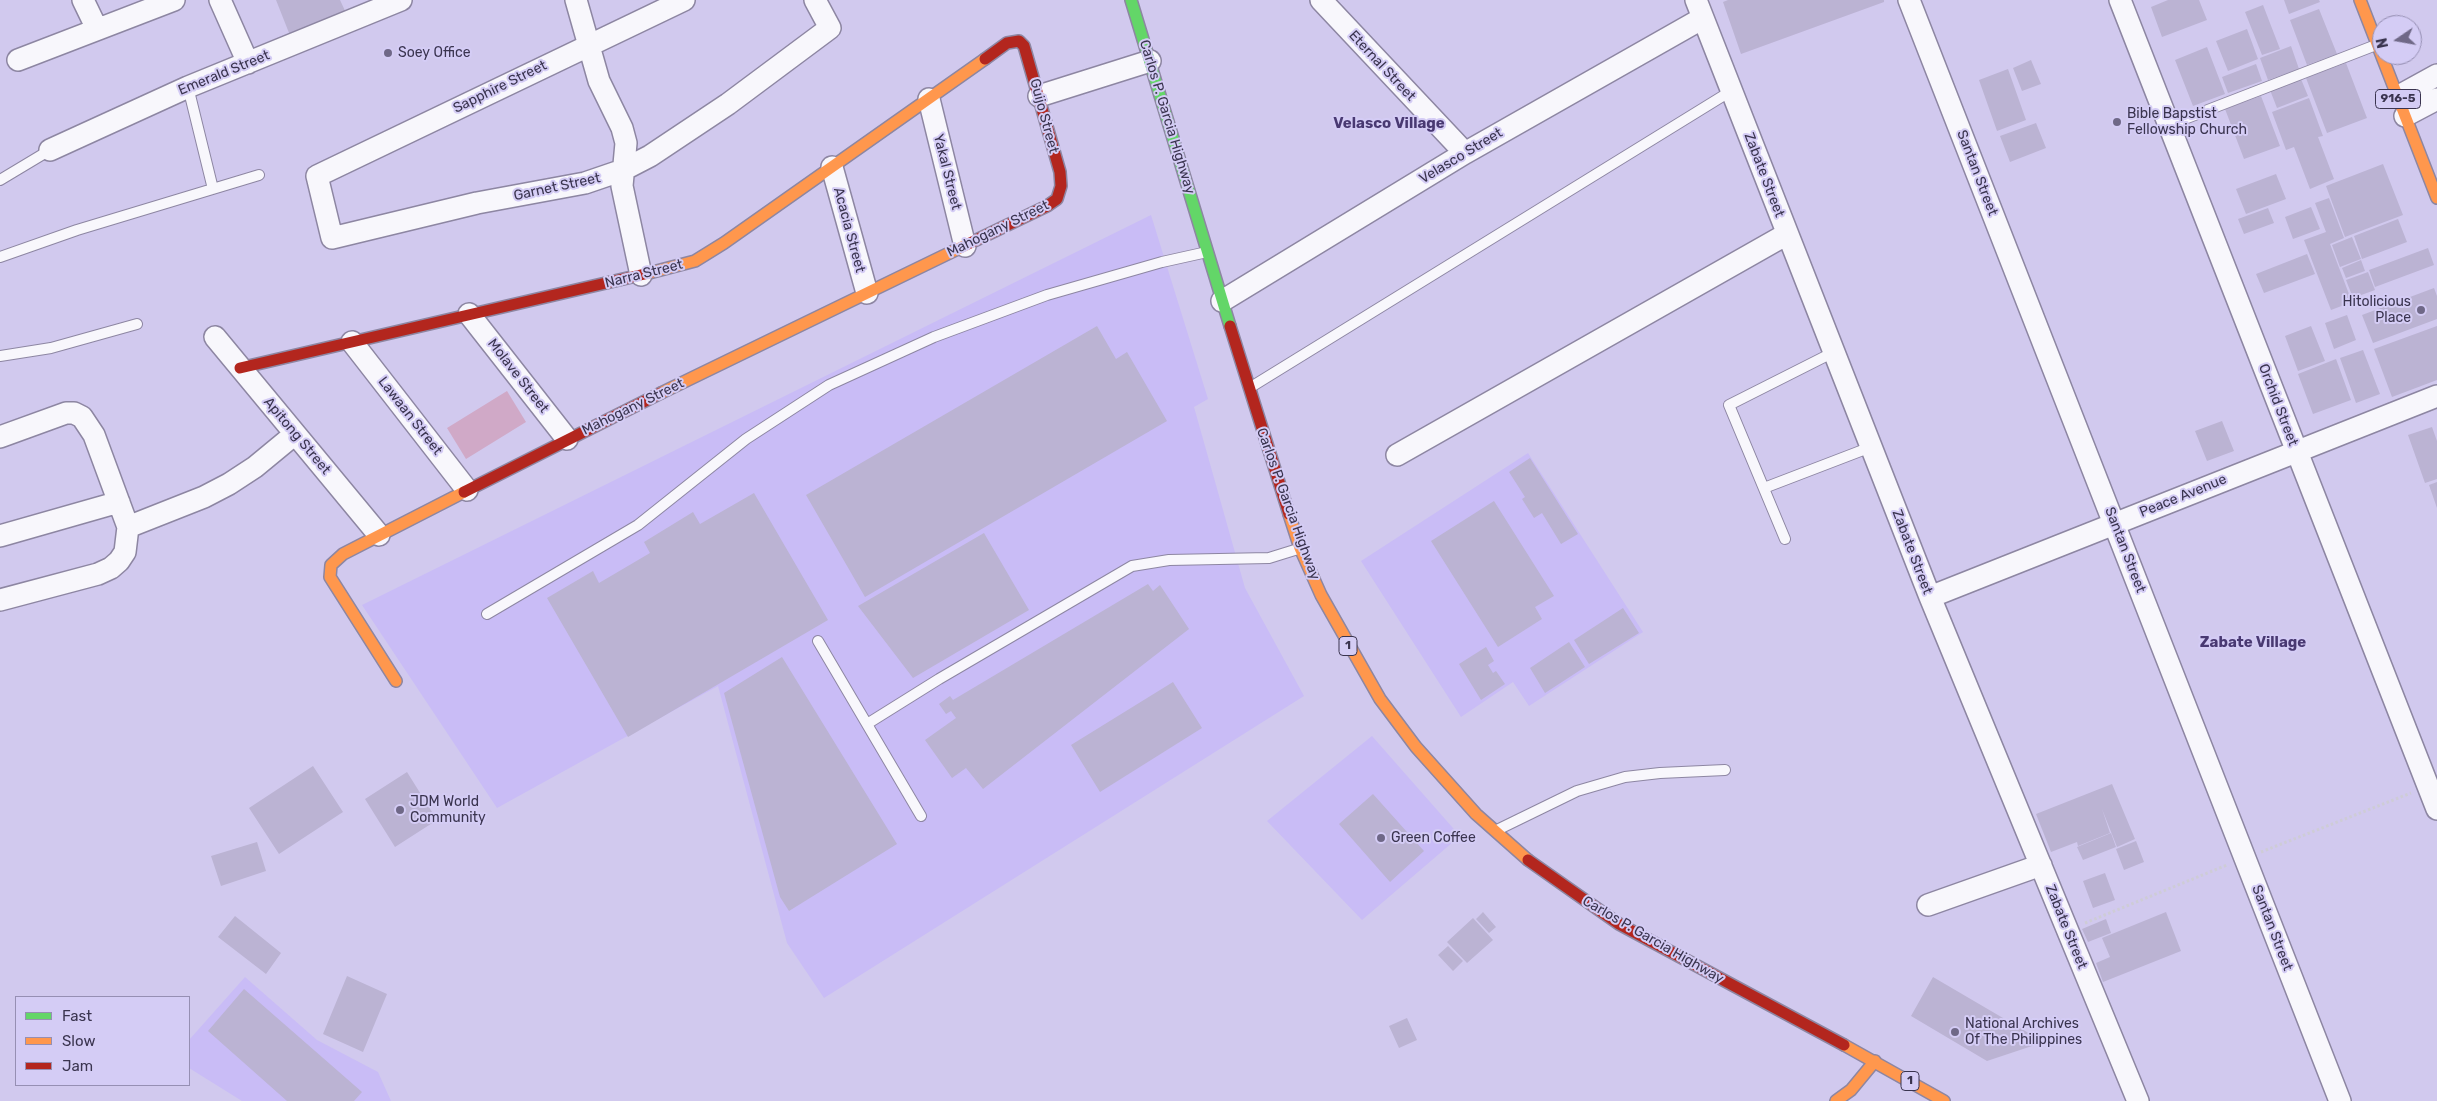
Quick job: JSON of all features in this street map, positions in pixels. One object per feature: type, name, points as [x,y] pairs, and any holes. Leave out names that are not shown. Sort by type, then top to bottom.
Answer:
[{"type":"main road","name":"Carlos P. Garcia Highway","points":[[1131,0],[1248,388],[1300,548],[1351,651],[1380,699],[1416,748],[1494,831],[1530,862],[1619,924],[1875,1061],[1944,1101]]},
{"type":"main road","name":"916-5","points":[[2360,0],[2372,32]]},
{"type":"main road","name":"Guijo Street","points":[[1019,41],[1026,50],[1060,172],[1060,194]]},
{"type":"main road","name":"Narra Street","points":[[240,368],[680,266],[703,256],[1007,43],[1019,41]]},
{"type":"main road","name":"916-5","points":[[2385,65],[2437,198]]},
{"type":"main road","name":"Mahogany Street","points":[[396,681],[332,583],[329,570],[335,560],[343,554],[567,439],[1047,206],[1060,194]]},
{"type":"main road","points":[[1836,1101],[1851,1090],[1875,1061]]},
{"type":"street","points":[[83,0],[97,30]]},
{"type":"street","points":[[18,60],[174,0]]},
{"type":"street","points":[[220,0],[248,63]]},
{"type":"street","name":"Emerald Street","points":[[50,150],[188,87],[400,0]]},
{"type":"street","points":[[576,0],[599,81],[624,136],[626,155],[623,170],[624,201],[642,275]]},
{"type":"street","name":"Sapphire Street","points":[[332,238],[317,176],[684,0]]},
{"type":"street","name":"Garnet Street","points":[[332,238],[477,203],[585,183],[623,170],[650,156],[728,104],[830,28],[815,0]]},
{"type":"street","name":"Eternal Street","points":[[1320,0],[1465,153]]},
{"type":"street","name":"Santan Street","points":[[1909,0],[2340,1101]]},
{"type":"street","name":"Orchid Street","points":[[2120,0],[2437,809]]},
{"type":"street","name":"Velasco Street","points":[[1222,301],[1699,9]]},
{"type":"street","name":"Zabate Street","points":[[1699,9],[1930,597],[2138,1101]]},
{"type":"street","points":[[1038,96],[1150,61]]},
{"type":"street","points":[[2397,96],[2437,75]]},
{"type":"street","name":"Yakal Street","points":[[929,99],[965,246]]},
{"type":"street","points":[[2405,116],[2437,99]]},
{"type":"street","name":"Acacia Street","points":[[832,167],[867,293]]},
{"type":"street","points":[[1397,455],[1788,234]]},
{"type":"street","name":"Molave Street","points":[[469,314],[567,439]]},
{"type":"street","name":"Apitong Street","points":[[215,338],[379,535]]},
{"type":"street","name":"Lawaan Street","points":[[352,342],[467,490]]},
{"type":"street","name":"Peace Avenue","points":[[1930,597],[2437,396]]},
{"type":"street","points":[[0,437],[66,413],[74,413],[82,417],[94,435],[128,527],[125,552],[111,568],[98,574],[0,600]]},
{"type":"street","points":[[128,527],[204,497],[229,484],[255,467],[295,434]]},
{"type":"street","points":[[0,536],[119,502]]},
{"type":"street","points":[[1928,905],[2041,865]]},
{"type":"lane","points":[[2169,125],[2372,47]]},
{"type":"lane","points":[[188,87],[214,188]]},
{"type":"lane","points":[[1248,388],[1731,91]]},
{"type":"lane","points":[[0,180],[50,150]]},
{"type":"lane","points":[[0,257],[77,230],[259,175]]},
{"type":"lane","points":[[487,614],[638,525],[746,438],[829,385],[934,337],[1047,295],[1162,262],[1207,252]]},
{"type":"lane","points":[[0,356],[51,348],[137,324]]},
{"type":"lane","points":[[1785,539],[1729,405],[1834,352]]},
{"type":"lane","points":[[1764,488],[1871,447]]},
{"type":"lane","points":[[867,724],[939,678],[1132,566],[1169,560],[1269,558],[1300,548]]},
{"type":"lane","points":[[818,640],[921,816]]},
{"type":"lane","points":[[1494,831],[1577,792],[1625,778],[1660,772],[1725,770]]},
{"type":"shaded area","points":[[1151,215],[1208,399],[1194,407],[1245,588],[1304,696],[824,998],[787,943],[718,686],[497,808],[362,605]]},
{"type":"shaded area","points":[[507,391],[526,422],[466,459],[447,428]]},
{"type":"shaded area","points":[[1528,453],[1643,632],[1529,706],[1513,682],[1461,717],[1361,561]]},
{"type":"shaded area","points":[[1372,736],[1460,836],[1362,920],[1267,821]]},
{"type":"shaded area","points":[[245,977],[317,1040],[378,1072],[391,1101],[242,1101],[190,1069],[190,1039]]},
{"type":"building","points":[[276,0],[340,0],[347,15],[291,38]]},
{"type":"building","points":[[1728,0],[1884,0],[1884,2],[1741,54],[1723,2]]},
{"type":"building","points":[[2168,0],[2199,0],[2207,20],[2162,37],[2151,7]]},
{"type":"building","points":[[2284,0],[2319,0],[2320,2],[2289,14]]},
{"type":"building","points":[[2263,5],[2280,49],[2262,55],[2245,12]]},
{"type":"building","points":[[2319,9],[2337,54],[2307,65],[2290,20]]},
{"type":"building","points":[[2247,29],[2258,59],[2228,71],[2216,41]]},
{"type":"building","points":[[2291,46],[2299,69],[2268,80],[2260,58]]},
{"type":"building","points":[[2207,47],[2225,94],[2193,106],[2175,60]]},
{"type":"building","points":[[2031,60],[2041,84],[2022,91],[2013,68]]},
{"type":"building","points":[[2346,63],[2367,118],[2327,133],[2306,78]]},
{"type":"building","points":[[2256,64],[2262,81],[2228,93],[2222,77]]},
{"type":"building","points":[[2008,69],[2026,120],[1997,131],[1979,80]]},
{"type":"building","points":[[2301,79],[2308,96],[2277,108],[2270,90]]},
{"type":"building","points":[[2261,96],[2280,146],[2244,159],[2225,109]]},
{"type":"building","points":[[2309,98],[2323,136],[2318,137],[2334,179],[2310,189],[2294,147],[2286,150],[2272,112]]},
{"type":"building","points":[[2036,123],[2046,148],[2010,162],[2000,136]]},
{"type":"building","points":[[2383,164],[2403,215],[2345,237],[2326,186]]},
{"type":"building","points":[[2276,174],[2286,199],[2246,214],[2236,189]]},
{"type":"building","points":[[2329,198],[2344,238],[2330,244],[2352,302],[2331,310],[2304,240],[2326,232],[2315,203]]},
{"type":"building","points":[[2311,207],[2320,229],[2293,239],[2285,217]]},
{"type":"building","points":[[2268,208],[2274,223],[2244,234],[2238,219]]},
{"type":"building","points":[[2398,219],[2407,242],[2362,259],[2354,236]]},
{"type":"building","points":[[2352,237],[2361,259],[2340,267],[2332,245]]},
{"type":"building","points":[[2428,248],[2434,265],[2375,287],[2369,270]]},
{"type":"building","points":[[2307,254],[2315,274],[2264,293],[2256,274]]},
{"type":"building","points":[[2361,260],[2365,271],[2346,278],[2342,268]]},
{"type":"building","points":[[2368,272],[2375,290],[2353,298],[2346,280]]},
{"type":"building","points":[[2434,288],[2437,296],[2437,319],[2373,343],[2362,315]]},
{"type":"building","points":[[2347,315],[2356,340],[2334,349],[2325,323]]},
{"type":"building","points":[[1097,326],[1116,359],[1127,352],[1167,421],[865,597],[806,495]]},
{"type":"building","points":[[2311,326],[2325,361],[2298,371],[2285,336]]},
{"type":"building","points":[[2437,326],[2437,380],[2392,397],[2374,349]]},
{"type":"building","points":[[2363,350],[2380,394],[2356,403],[2340,358]]},
{"type":"building","points":[[2336,359],[2351,400],[2313,414],[2298,374]]},
{"type":"building","points":[[2222,421],[2234,451],[2207,461],[2195,431]]},
{"type":"building","points":[[2432,427],[2437,441],[2437,479],[2425,483],[2408,435]]},
{"type":"building","points":[[1530,458],[1578,534],[1561,544],[1542,513],[1534,518],[1522,499],[1525,497],[1509,472]]},
{"type":"building","points":[[2437,482],[2437,508],[2429,485]]},
{"type":"building","points":[[754,493],[828,620],[628,737],[547,598],[593,571],[599,583],[650,553],[644,542],[693,512],[700,524]]},
{"type":"building","points":[[1494,501],[1554,596],[1535,607],[1542,619],[1498,647],[1431,541]]},
{"type":"building","points":[[984,533],[1029,610],[913,678],[858,606]]},
{"type":"building","points":[[1148,584],[1153,591],[1160,585],[1189,629],[983,789],[966,768],[952,778],[925,740],[956,718],[951,711],[946,714],[939,704],[950,696],[953,700]]},
{"type":"building","points":[[1623,608],[1639,633],[1589,664],[1574,640]]},
{"type":"building","points":[[1569,642],[1585,667],[1545,693],[1530,668]]},
{"type":"building","points":[[1486,647],[1494,661],[1488,665],[1493,673],[1496,671],[1505,684],[1481,700],[1459,664]]},
{"type":"building","points":[[782,657],[897,844],[789,911],[780,897],[724,693]]},
{"type":"building","points":[[1173,682],[1202,728],[1100,792],[1071,745]]},
{"type":"building","points":[[313,766],[343,812],[279,854],[249,808]]},
{"type":"building","points":[[407,772],[437,820],[395,847],[365,799]]},
{"type":"building","points":[[2112,784],[2135,839],[2117,847],[2102,809],[2110,833],[2078,846],[2077,842],[2051,852],[2036,814]]},
{"type":"building","name":"Green Coffee","points":[[1373,794],[1424,851],[1390,882],[1339,824]]},
{"type":"building","points":[[2111,833],[2116,847],[2083,860],[2077,847]]},
{"type":"building","points":[[2136,841],[2144,862],[2124,870],[2116,849]]},
{"type":"building","points":[[257,842],[266,871],[221,886],[211,856]]},
{"type":"building","points":[[2105,873],[2115,900],[2093,908],[2083,881]]},
{"type":"building","points":[[1483,912],[1496,927],[1489,933],[1476,919]]},
{"type":"building","points":[[2166,912],[2181,951],[2103,982],[2096,963],[2110,957],[2102,938]]},
{"type":"building","points":[[235,916],[281,953],[266,974],[218,937]]},
{"type":"building","points":[[1473,918],[1493,940],[1467,963],[1447,942]]},
{"type":"building","points":[[2106,919],[2111,933],[2088,942],[2082,929]]},
{"type":"building","points":[[1448,946],[1463,961],[1453,971],[1438,955]]},
{"type":"building","points":[[347,976],[387,994],[363,1052],[323,1034]]},
{"type":"building","points":[[1933,977],[2044,1042],[1987,1061],[1911,1016]]},
{"type":"building","points":[[244,989],[362,1092],[354,1101],[287,1101],[208,1031]]},
{"type":"building","points":[[1407,1018],[1417,1040],[1399,1048],[1389,1026]]},
{"type":"traffic: fast","points":[[1131,0],[1230,326]]},
{"type":"traffic: slow","points":[[2360,0],[2437,198]]},
{"type":"traffic: slow","points":[[649,273],[695,261],[724,243],[985,59]]},
{"type":"traffic: slow","points":[[661,393],[968,244]]},
{"type":"traffic: slow","points":[[396,681],[330,577],[331,565],[343,554],[464,492]]},
{"type":"traffic: slow","points":[[1289,514],[1300,548],[1321,595],[1380,699],[1416,747],[1476,814],[1528,860]]},
{"type":"traffic: slow","points":[[1844,1045],[1944,1101]]},
{"type":"traffic: slow","points":[[1836,1101],[1851,1090],[1875,1061]]},
{"type":"traffic: jam","points":[[968,244],[1047,206],[1057,199],[1061,186],[1060,172],[1024,46],[1019,41],[1007,43],[985,59]]},
{"type":"traffic: jam","points":[[240,368],[649,273]]},
{"type":"traffic: jam","points":[[1230,326],[1289,514]]},
{"type":"traffic: jam","points":[[464,492],[661,393]]},
{"type":"traffic: jam","points":[[1528,860],[1619,924],[1844,1045]]},
{"type":"place","name":"Soey Office","points":[[388,53]]},
{"type":"place","name":"Bible Bapstist Fellowship Church","points":[[2117,122]]},
{"type":"place","name":"Hitolicious Place","points":[[2421,310]]},
{"type":"place","name":"JDM World Community","points":[[400,810]]},
{"type":"place","name":"Green Coffee","points":[[1381,838]]},
{"type":"place","name":"National Archives Of The Philippines","points":[[1955,1032]]},
{"type":"district","name":"Velasco Village","points":[[1389,124]]},
{"type":"district","name":"Zabate Village","points":[[2253,643]]}]
